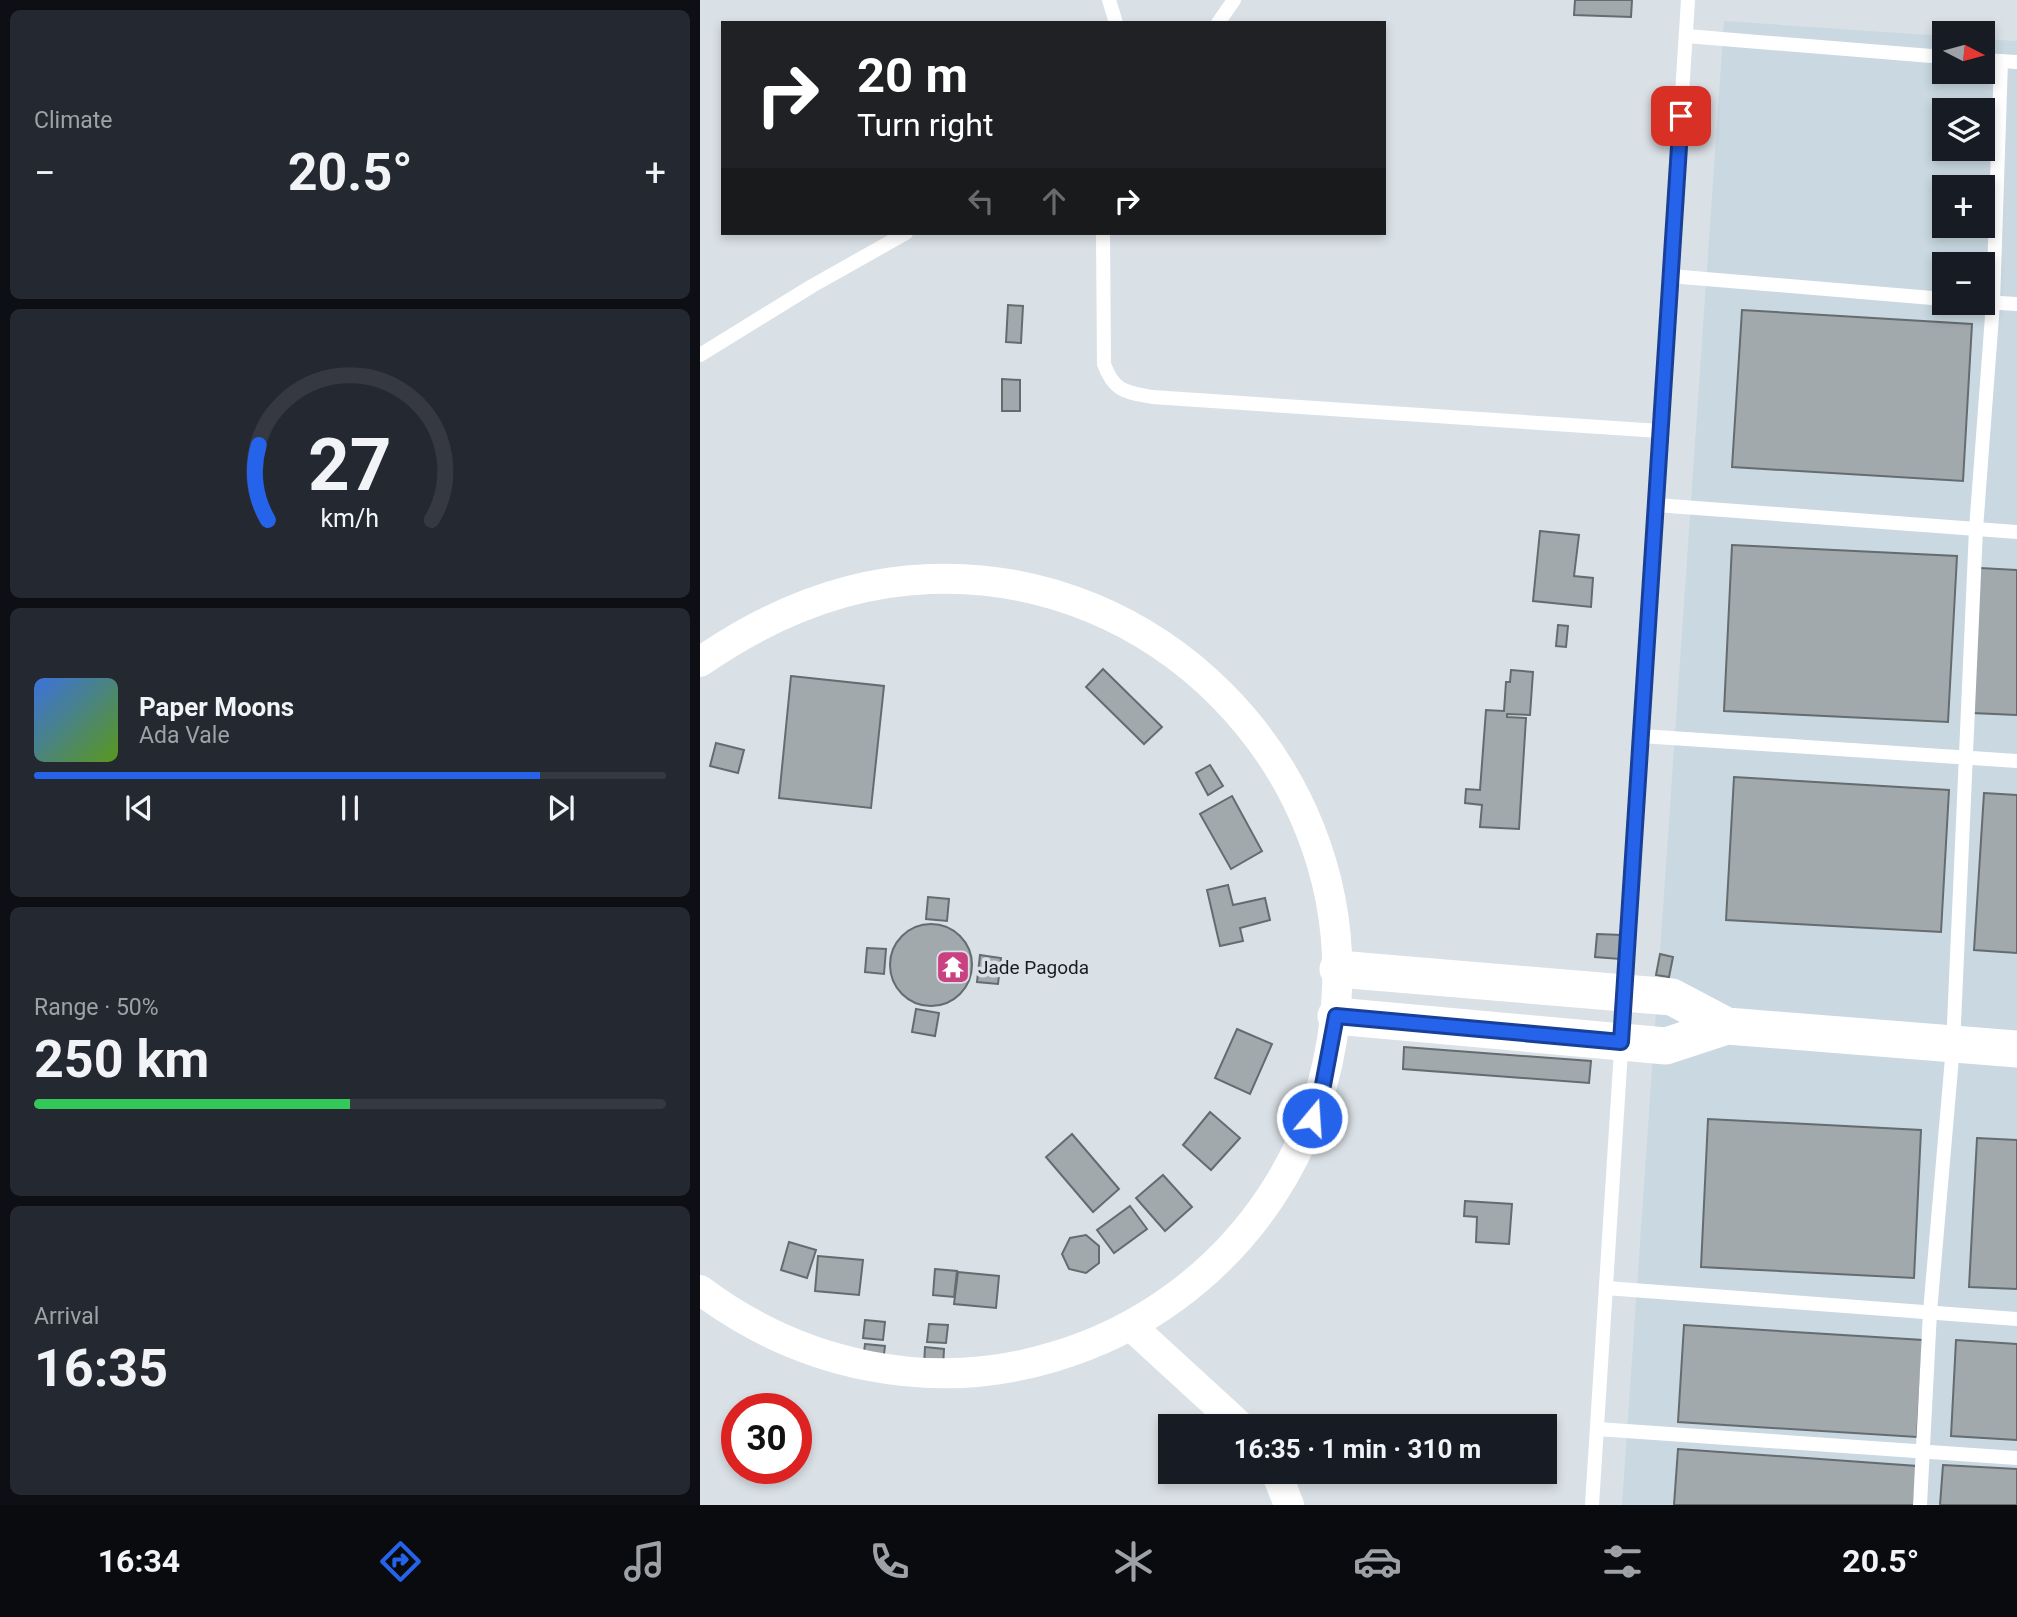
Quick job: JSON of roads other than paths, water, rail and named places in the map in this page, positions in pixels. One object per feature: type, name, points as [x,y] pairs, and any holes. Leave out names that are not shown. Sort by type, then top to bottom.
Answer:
[{"type":"street","points":[[700,662],[750,629],[807,603],[868,586],[899,581],[961,579],[1003,583],[1054,594],[1113,617],[1167,648],[1208,681],[1237,711],[1275,761],[1305,816],[1322,866],[1332,907],[1338,969],[1336,1016],[1323,1085],[1312,1118],[1281,1182],[1240,1238],[1215,1264],[1161,1307],[1131,1326],[1076,1350],[1017,1366],[957,1373],[897,1371],[808,1350],[753,1325],[700,1290]]},
{"type":"street","points":[[1338,969],[1672,997],[1727,1026],[2017,1049]]},
{"type":"street","points":[[1336,1016],[1667,1046],[1727,1026]]},
{"type":"street","points":[[1131,1326],[1227,1414]]},
{"type":"street","points":[[1281,1484],[1289,1505]]},
{"type":"lane","points":[[1110,0],[1115,21]]},
{"type":"lane","points":[[1219,21],[1234,0]]},
{"type":"lane","points":[[1592,1505],[1688,0]]},
{"type":"lane","points":[[1686,36],[1932,56]]},
{"type":"lane","points":[[1995,61],[2017,62]]},
{"type":"lane","points":[[1991,252],[2001,61]]},
{"type":"lane","points":[[700,355],[812,286],[902,235]]},
{"type":"lane","points":[[1103,235],[1104,364],[1110,380],[1127,393],[1153,397],[1660,431]]},
{"type":"lane","points":[[1670,276],[1932,298]]},
{"type":"lane","points":[[1995,302],[2017,304]]},
{"type":"lane","points":[[1920,1505],[1930,1312],[1953,1045],[1987,315]]},
{"type":"lane","points":[[1656,505],[2017,532]]},
{"type":"lane","points":[[1641,736],[2017,761]]},
{"type":"lane","points":[[1606,1288],[2017,1319]]},
{"type":"lane","points":[[1597,1429],[2017,1458]]},
{"type":"place","name":"Jade Pagoda","points":[[953,967]]}]
